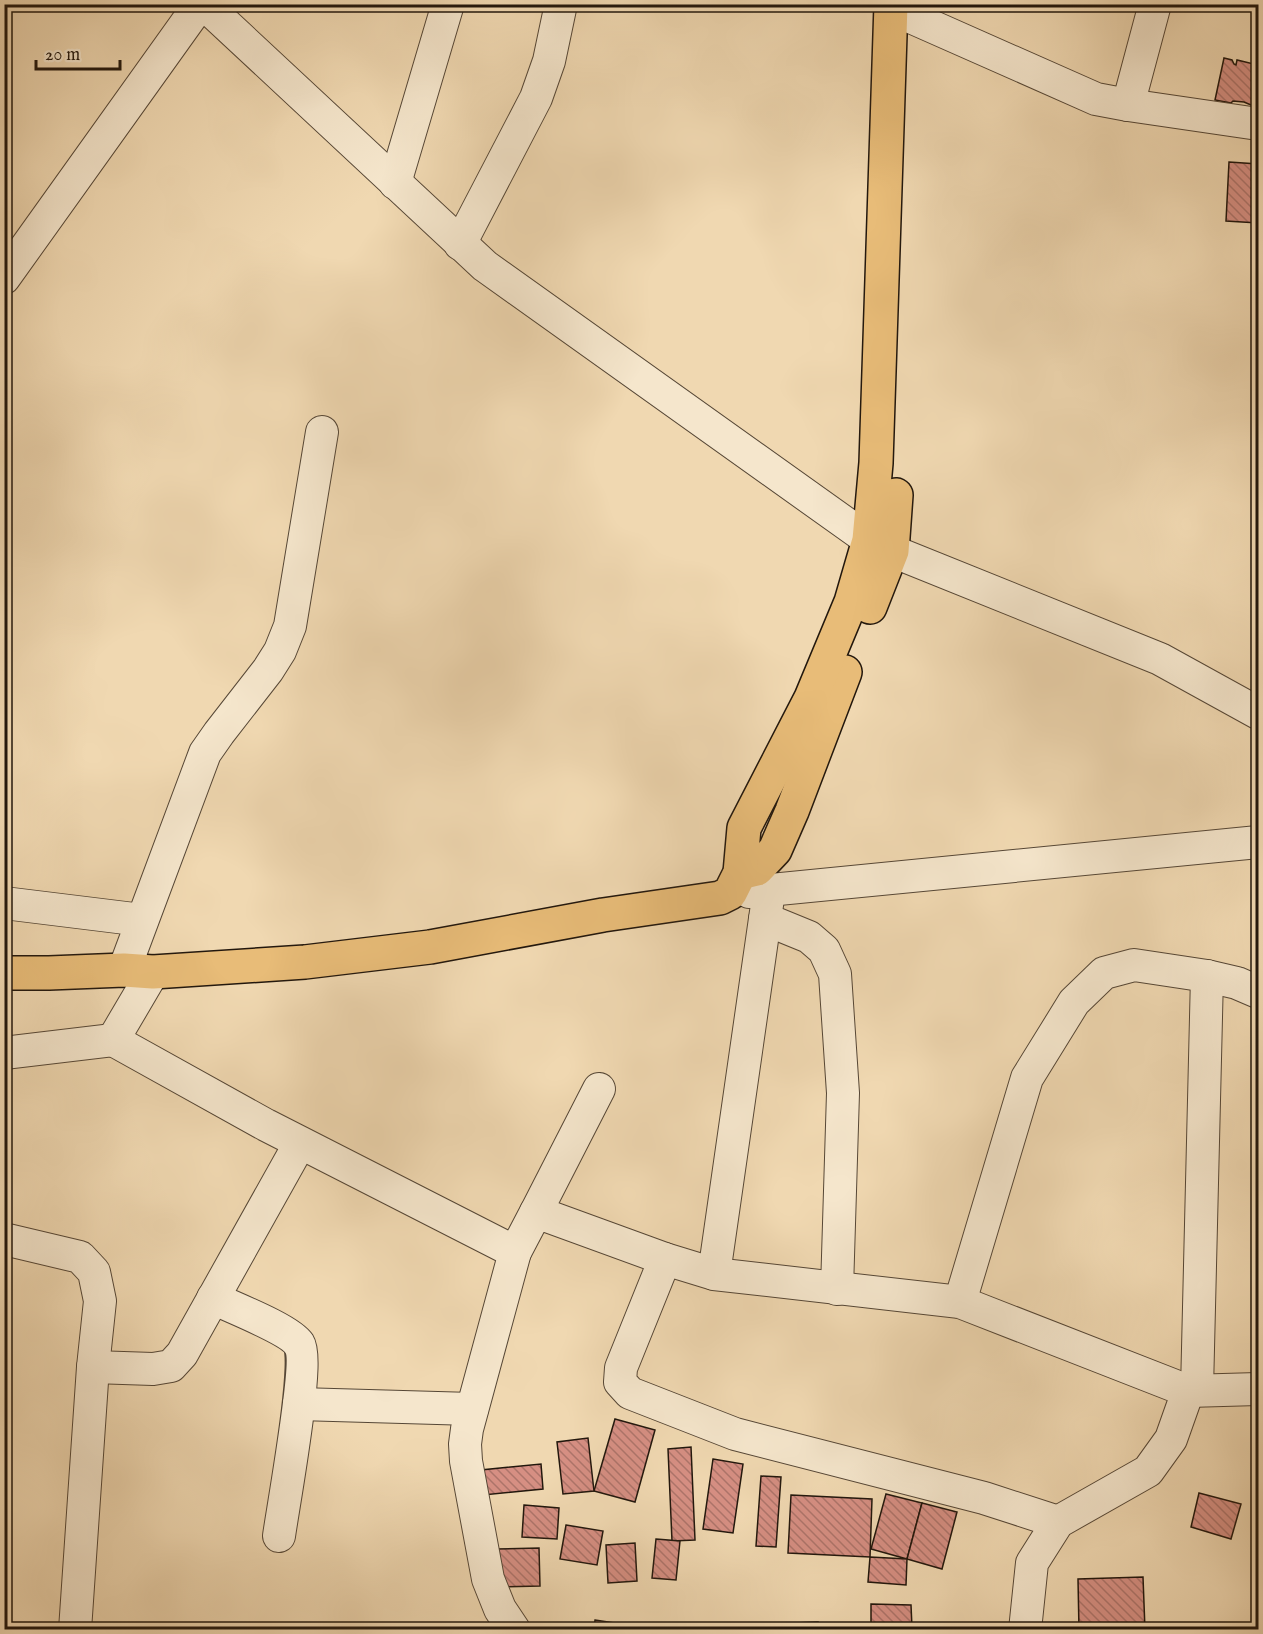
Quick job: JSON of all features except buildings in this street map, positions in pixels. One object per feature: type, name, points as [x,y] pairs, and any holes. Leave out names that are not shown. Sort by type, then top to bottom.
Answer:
[{"type":"main road","points":[[4,973],[138,971],[306,962],[430,947],[603,915],[720,898],[735,883],[757,869],[776,850],[792,811],[880,545],[895,510],[906,9]]},
{"type":"street","points":[[4,278],[202,4],[484,266],[880,545],[1160,659],[1258,713]]},
{"type":"street","points":[[395,183],[448,4]]},
{"type":"street","points":[[460,244],[536,98],[549,62],[561,4]]},
{"type":"street","points":[[1128,105],[1155,4]]},
{"type":"street","points":[[906,9],[1096,99],[1258,124]]},
{"type":"street","points":[[112,1040],[138,971],[142,920],[205,753],[268,670],[280,651],[290,626],[322,432]]},
{"type":"street","points":[[767,905],[1258,842]]},
{"type":"street","points":[[735,883],[824,950],[835,974],[843,1093],[837,1289]]},
{"type":"street","points":[[4,903],[142,920]]},
{"type":"street","points":[[714,1274],[767,905]]},
{"type":"street","points":[[960,1302],[1027,1078],[1074,1002],[1104,973],[1134,965],[1207,976],[1237,983],[1258,992]]},
{"type":"street","points":[[1025,1629],[1032,1563],[1058,1522],[1148,1471],[1171,1439],[1193,1390],[1207,976]]},
{"type":"street","points":[[4,1053],[112,1040],[300,1143],[515,1252]]},
{"type":"street","points":[[514,1629],[500,1610],[488,1580],[466,1461],[465,1444],[472,1409],[515,1252],[599,1089]]},
{"type":"street","points":[[93,1367],[153,1369],[171,1366],[182,1354],[300,1143]]},
{"type":"street","points":[[536,1212],[665,1259],[714,1274],[960,1302],[1193,1390],[1258,1389]]},
{"type":"street","points":[[4,1239],[80,1257],[94,1272],[100,1301],[93,1367],[75,1629]]},
{"type":"street","points":[[665,1259],[621,1368],[620,1382],[630,1393],[735,1434],[984,1498],[1058,1522]]},
{"type":"street","points":[[213,1298],[289,1334],[300,1345],[302,1358],[299,1404],[279,1536]]},
{"type":"street","points":[[299,1404],[472,1409]]}]
